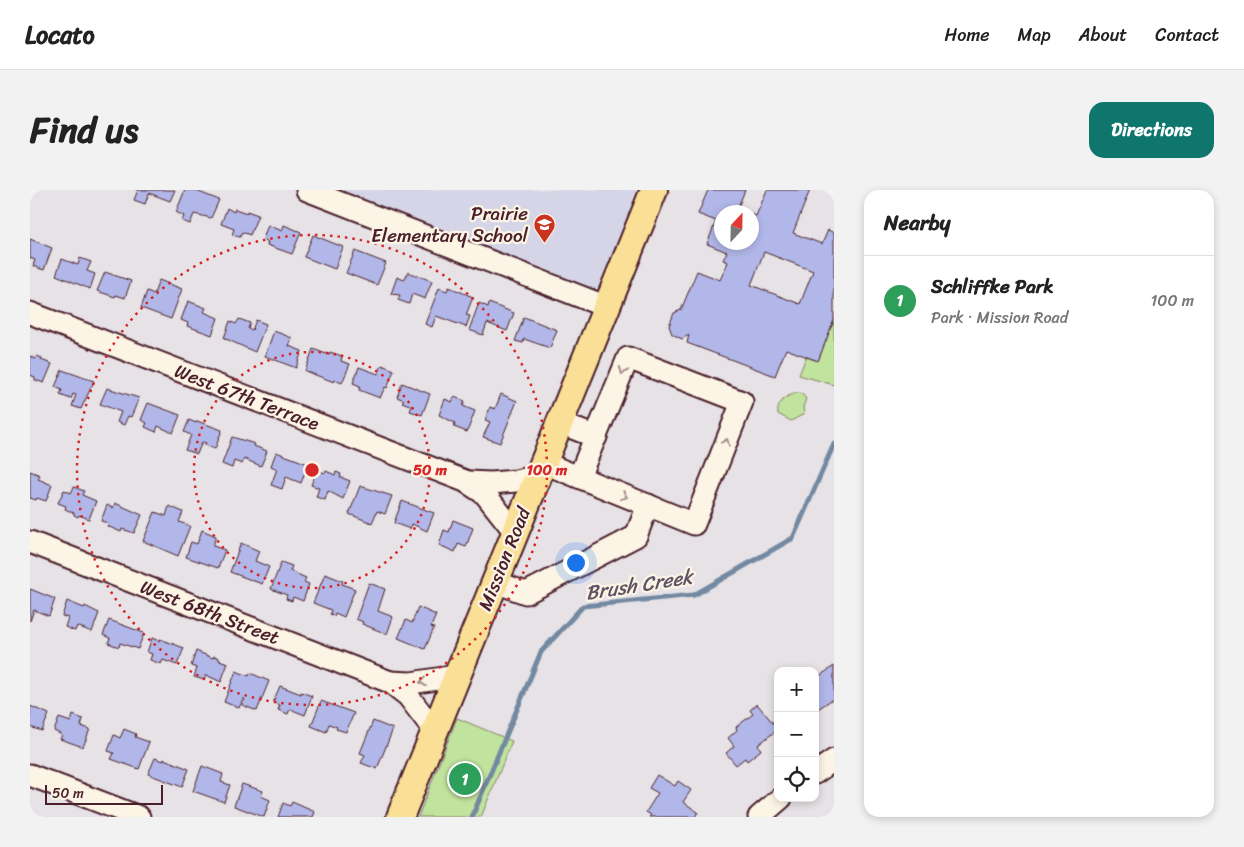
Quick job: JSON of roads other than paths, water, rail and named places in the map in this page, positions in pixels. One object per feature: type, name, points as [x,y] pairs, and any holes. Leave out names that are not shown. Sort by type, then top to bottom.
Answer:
[{"type":"main road","name":"Mission Road","points":[[400,817],[654,190]]},
{"type":"street","points":[[307,190],[607,307]]},
{"type":"street","name":"West 67th Terrace","points":[[30,313],[465,482],[486,494],[516,532]]},
{"type":"street","points":[[541,470],[579,477],[694,524],[742,402],[628,358],[579,477]]},
{"type":"street","points":[[560,423],[596,437]]},
{"type":"street","name":"West 67th Terrace","points":[[465,482],[516,482],[541,470]]},
{"type":"street","points":[[495,582],[526,593],[636,536],[648,505]]},
{"type":"street","name":"West 68th Street","points":[[30,542],[390,682],[411,684],[456,676]]},
{"type":"street","name":"West 68th Street","points":[[390,682],[408,696],[434,730]]},
{"type":"street","points":[[819,770],[834,760]]},
{"type":"street","points":[[30,774],[139,817]]},
{"type":"street","points":[[759,817],[776,802]]},
{"type":"waterway","name":"Brush Creek","points":[[472,817],[541,652],[583,606],[694,595],[793,538],[834,444]]},
{"type":"place","name":"Prairie Elementary School","points":[[544,243]]},
{"type":"place","name":"Schliffke Park","points":[[465,779]]}]
